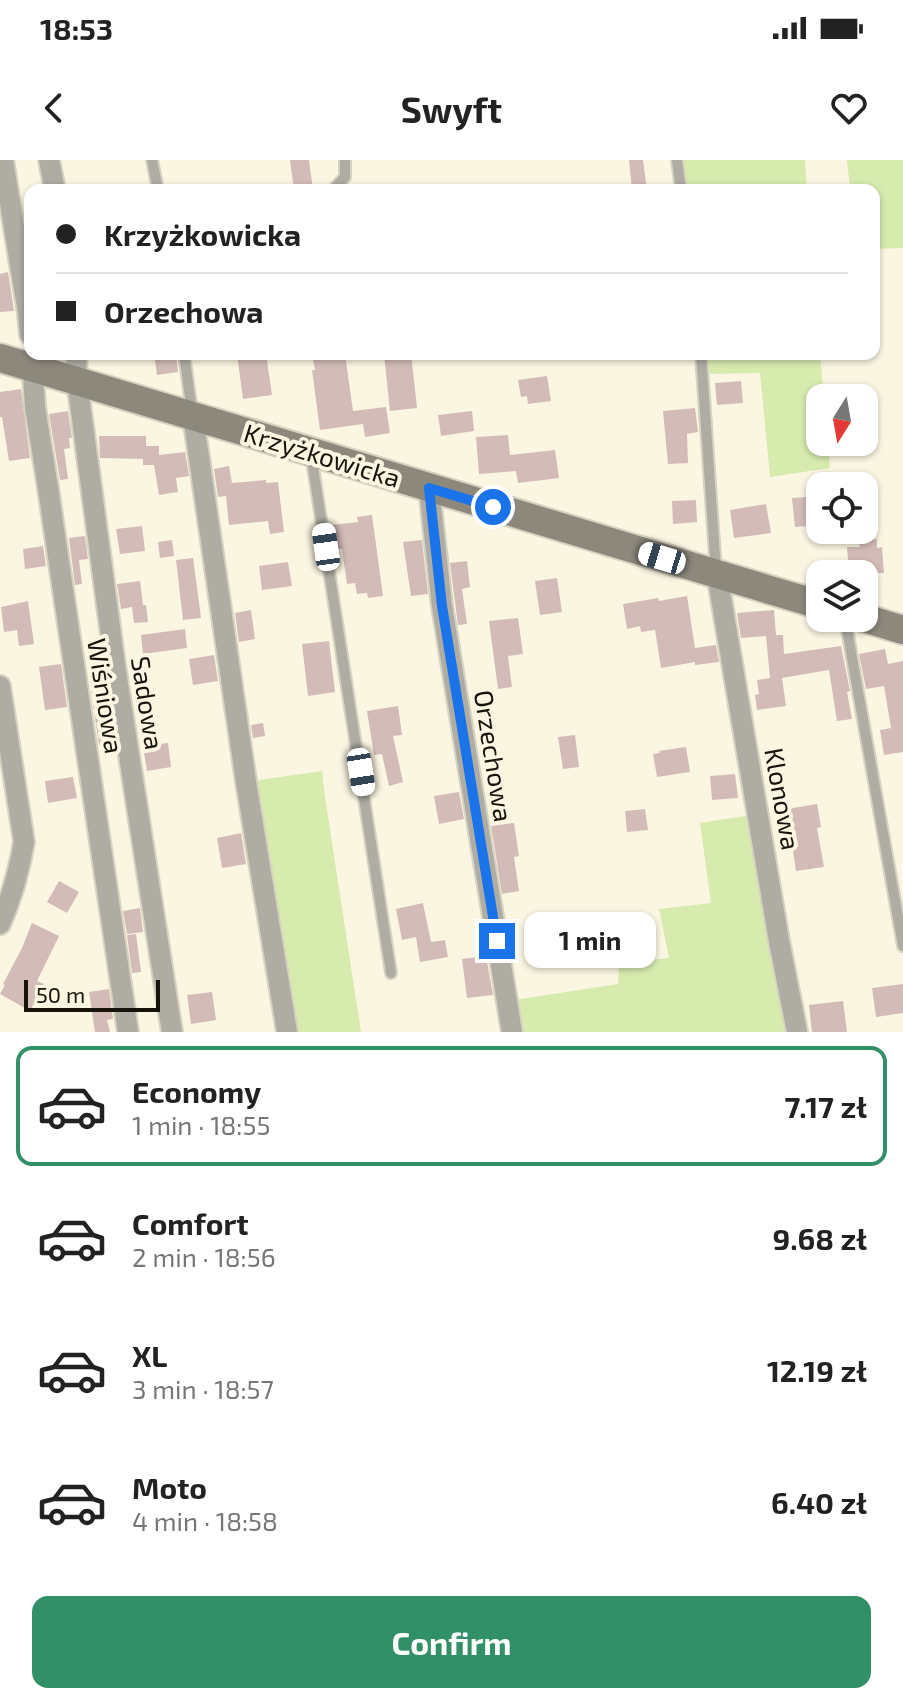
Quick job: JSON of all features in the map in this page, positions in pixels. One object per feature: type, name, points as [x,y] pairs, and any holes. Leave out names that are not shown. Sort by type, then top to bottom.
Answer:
[{"type":"street","points":[[3,160],[24,288]]},
{"type":"street","points":[[49,160],[54,184]]},
{"type":"street","name":"Krzyżkowicka","points":[[0,358],[77,368],[193,416],[806,601]]},
{"type":"street","name":"Wiśniowa","points":[[32,361],[35,407],[128,1032]]},
{"type":"street","name":"Sadowa","points":[[77,368],[115,665],[172,1032]]},
{"type":"street","points":[[193,416],[287,1032]]},
{"type":"street","name":"Orzechowa","points":[[429,488],[442,606],[512,1032]]},
{"type":"street","name":"Klonowa","points":[[717,574],[797,1032]]},
{"type":"street","points":[[878,622],[903,630]]},
{"type":"street","points":[[0,686],[24,842],[20,867],[0,924]]},
{"type":"lane","points":[[152,160],[157,184]]},
{"type":"lane","points":[[339,184],[345,177],[345,160]]},
{"type":"lane","points":[[677,160],[680,184]]},
{"type":"lane","points":[[185,360],[193,416]]},
{"type":"lane","points":[[701,360],[717,574]]},
{"type":"lane","points":[[311,452],[391,973]]},
{"type":"lane","points":[[847,632],[903,946]]},
{"type":"green space","points":[[683,160],[805,160],[807,184],[686,184]]},
{"type":"green space","points":[[847,160],[903,160],[903,248],[880,249],[880,184],[849,184]]},
{"type":"green space","points":[[708,360],[821,360],[823,384],[806,384],[806,456],[829,456],[830,468],[770,477],[760,373],[710,374]]},
{"type":"green space","points":[[322,771],[361,1032],[292,1032],[252,781]]},
{"type":"green space","points":[[758,814],[797,1032],[520,1032],[514,1000],[618,984],[619,964],[669,958],[659,909],[711,903],[700,823]]},
{"type":"building","points":[[290,160],[309,160],[312,184],[293,184]]},
{"type":"building","points":[[629,160],[643,160],[646,184],[631,184]]},
{"type":"building","points":[[8,272],[14,311],[0,312],[0,274]]},
{"type":"building","points":[[155,360],[177,360],[178,372],[157,375]]},
{"type":"building","points":[[238,360],[267,360],[272,395],[243,399]]},
{"type":"building","points":[[313,360],[346,360],[353,411],[386,407],[390,433],[365,437],[363,424],[320,430],[312,370],[315,370]]},
{"type":"building","points":[[385,360],[412,360],[417,408],[390,411]]},
{"type":"building","points":[[547,376],[551,401],[528,404],[527,396],[521,397],[518,380]]},
{"type":"building","points":[[741,381],[743,403],[717,405],[715,383]]},
{"type":"building","points":[[21,389],[30,458],[9,461],[0,417],[0,392]]},
{"type":"building","points":[[695,408],[698,432],[687,434],[688,463],[668,464],[663,411]]},
{"type":"building","points":[[68,411],[72,438],[69,438],[70,448],[64,449],[68,479],[60,480],[49,414]]},
{"type":"building","points":[[472,411],[474,431],[441,436],[438,415]]},
{"type":"building","points":[[508,435],[510,455],[555,450],[559,478],[518,483],[516,471],[479,474],[476,437]]},
{"type":"building","points":[[99,436],[146,436],[146,446],[159,446],[159,455],[185,452],[189,476],[176,478],[178,492],[159,495],[154,465],[143,465],[143,459],[100,458]]},
{"type":"building","points":[[229,466],[232,483],[278,482],[284,532],[270,534],[268,521],[229,525],[226,496],[218,497],[214,469]]},
{"type":"building","points":[[806,497],[806,526],[795,527],[792,498]]},
{"type":"building","points":[[696,500],[697,522],[673,524],[672,501]]},
{"type":"building","points":[[766,504],[771,533],[734,538],[730,510]]},
{"type":"building","points":[[372,515],[383,596],[368,598],[367,593],[357,594],[355,583],[347,584],[342,549],[335,549],[332,525],[358,522],[357,517]]},
{"type":"building","points":[[142,526],[145,551],[120,554],[116,529]]},
{"type":"building","points":[[85,536],[88,559],[79,560],[82,584],[75,585],[69,538]]},
{"type":"building","points":[[172,540],[174,556],[160,558],[158,542]]},
{"type":"building","points":[[422,540],[428,594],[411,596],[403,542]]},
{"type":"building","points":[[860,544],[882,547],[884,573],[878,573],[878,560],[848,560],[847,547],[860,547]]},
{"type":"building","points":[[43,546],[46,566],[25,569],[23,549]]},
{"type":"building","points":[[193,558],[201,618],[183,620],[176,560]]},
{"type":"building","points":[[467,561],[470,587],[462,589],[467,624],[458,625],[450,563]]},
{"type":"building","points":[[288,562],[292,586],[262,590],[259,566]]},
{"type":"building","points":[[557,578],[562,612],[540,615],[535,581]]},
{"type":"building","points":[[140,581],[148,622],[134,623],[132,607],[121,609],[117,584]]},
{"type":"building","points":[[687,596],[695,648],[716,645],[719,662],[695,665],[695,662],[661,668],[655,630],[641,632],[640,626],[627,629],[623,604]]},
{"type":"building","points":[[28,601],[34,644],[19,646],[17,630],[4,632],[1,607]]},
{"type":"building","points":[[251,610],[255,639],[239,642],[235,613]]},
{"type":"building","points":[[774,610],[776,635],[783,635],[784,654],[841,646],[852,719],[837,721],[829,670],[782,678],[786,706],[757,710],[757,680],[770,678],[766,636],[741,638],[737,613]]},
{"type":"building","points":[[518,618],[523,654],[508,656],[512,687],[498,689],[489,621]]},
{"type":"building","points":[[185,629],[187,648],[143,654],[141,635]]},
{"type":"building","points":[[329,641],[335,692],[308,696],[302,644]]},
{"type":"building","points":[[885,649],[888,664],[903,661],[903,752],[884,755],[880,730],[891,728],[884,686],[866,689],[859,654]]},
{"type":"building","points":[[214,655],[218,681],[193,685],[189,659]]},
{"type":"building","points":[[61,664],[67,707],[45,710],[39,667]]},
{"type":"building","points":[[106,689],[109,713],[100,715],[105,744],[99,745],[91,691]]},
{"type":"building","points":[[398,706],[402,735],[393,736],[403,782],[389,786],[382,754],[374,755],[367,711]]},
{"type":"building","points":[[263,723],[265,736],[253,738],[251,725]]},
{"type":"building","points":[[575,735],[579,767],[563,769],[558,737]]},
{"type":"building","points":[[168,743],[171,767],[147,771],[143,746]]},
{"type":"building","points":[[686,747],[690,772],[657,777],[653,754]]},
{"type":"building","points":[[735,774],[738,798],[712,800],[710,776]]},
{"type":"building","points":[[73,777],[77,798],[48,803],[45,781]]},
{"type":"building","points":[[459,792],[464,819],[439,824],[434,796]]},
{"type":"building","points":[[817,804],[821,827],[817,828],[824,867],[796,871],[790,832],[785,833],[781,810]]},
{"type":"building","points":[[645,809],[648,830],[627,832],[625,811]]},
{"type":"building","points":[[514,823],[519,856],[514,857],[519,891],[502,894],[491,826]]},
{"type":"building","points":[[241,833],[246,864],[222,868],[217,838]]},
{"type":"building","points":[[59,881],[79,892],[67,913],[47,902]]},
{"type":"building","points":[[423,903],[431,942],[445,940],[448,957],[420,962],[416,937],[402,940],[396,909]]},
{"type":"building","points":[[140,908],[143,932],[127,934],[123,911]]},
{"type":"building","points":[[32,923],[59,936],[37,981],[44,984],[30,1011],[0,994]]},
{"type":"building","points":[[136,934],[141,972],[132,973],[127,935]]},
{"type":"building","points":[[486,956],[493,995],[467,998],[462,959]]},
{"type":"building","points":[[903,984],[903,1013],[876,1017],[872,988]]},
{"type":"building","points":[[109,989],[113,1019],[107,1020],[110,1032],[95,1032],[89,992]]},
{"type":"building","points":[[212,992],[216,1020],[191,1024],[187,995]]},
{"type":"building","points":[[843,1001],[847,1032],[812,1032],[809,1005]]},
{"type":"route","points":[[493,507],[429,488],[442,606],[497,941]]}]
